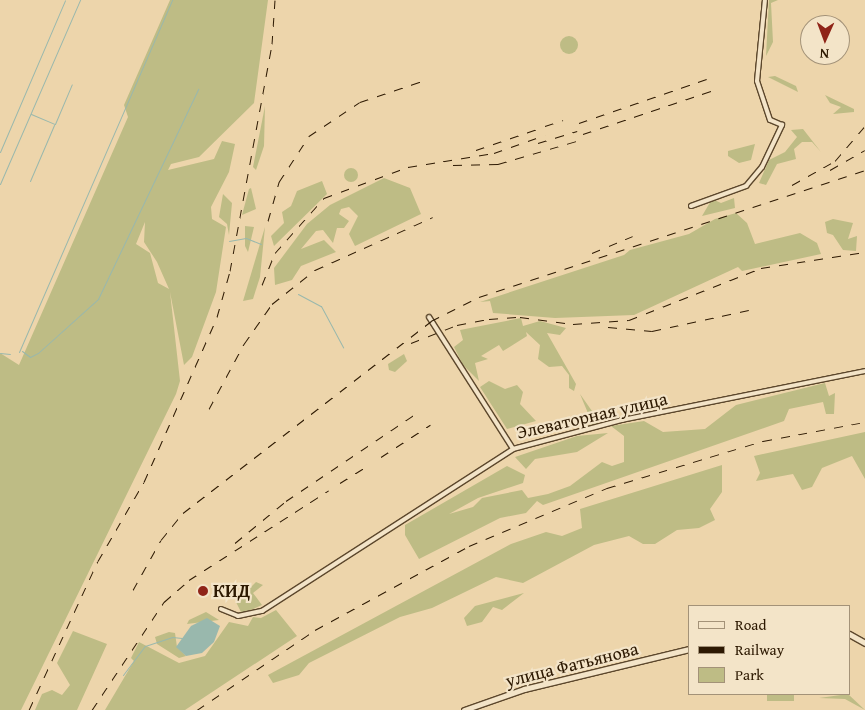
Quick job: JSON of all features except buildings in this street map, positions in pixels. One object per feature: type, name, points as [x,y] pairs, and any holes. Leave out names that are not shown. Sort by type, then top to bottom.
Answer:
[{"type":"street","points":[[692,206],[746,186],[762,167],[782,125],[770,120],[756,81],[765,0]]},
{"type":"street","points":[[429,317],[513,449]]},
{"type":"street","name":"Элеваторная улица","points":[[221,609],[238,616],[262,611],[513,449],[622,420],[865,371]]},
{"type":"street","points":[[850,635],[865,643]]},
{"type":"street","name":"улица Фатьянова","points":[[464,710],[524,689],[688,648]]},
{"type":"green space","points":[[170,0],[268,0],[254,103],[199,157],[171,164],[168,170],[214,159],[222,141],[235,144],[229,172],[211,207],[212,219],[226,227],[216,292],[192,357],[184,365],[170,292],[180,381],[176,394],[21,710],[0,710],[0,353],[19,365],[128,117],[124,105]],"holes":[[[145,222],[144,242],[157,262],[169,289],[158,283],[150,253],[136,244]]]},
{"type":"green space","points":[[769,0],[778,0],[771,3],[773,42],[766,56]]},
{"type":"green space","points":[[565,36],[573,36],[578,41],[576,52],[565,54],[560,49],[560,41]]},
{"type":"green space","points":[[775,76],[796,86],[798,92],[768,77]]},
{"type":"green space","points":[[825,95],[854,109],[854,112],[833,114],[841,107],[830,103]]},
{"type":"green space","points":[[265,106],[264,146],[256,170],[253,167]]},
{"type":"green space","points":[[803,129],[821,152],[812,142],[802,142],[794,149],[796,159],[777,164],[766,185],[759,183],[769,160],[785,152],[797,137],[791,130]]},
{"type":"green space","points":[[755,144],[751,160],[739,163],[728,156],[728,151]]},
{"type":"green space","points":[[348,168],[354,168],[358,175],[354,182],[348,182],[344,178],[344,172]]},
{"type":"green space","points":[[384,178],[410,188],[421,214],[355,246],[349,234],[358,216],[349,207],[341,209],[339,214],[349,221],[344,228],[337,228],[333,243],[323,230],[316,231],[301,249],[324,240],[336,252],[301,266],[292,280],[275,285],[274,268],[307,224],[330,205]]},
{"type":"green space","points":[[322,181],[327,194],[274,246],[271,236],[284,223],[282,212],[291,206],[297,191]]},
{"type":"green space","points":[[251,188],[256,209],[242,215],[249,189]]},
{"type":"green space","points":[[223,194],[232,203],[229,235],[227,224],[219,217]]},
{"type":"green space","points":[[734,198],[735,208],[702,216],[712,199],[721,203]]},
{"type":"green space","points":[[736,213],[747,223],[755,244],[800,233],[817,243],[821,254],[742,271],[738,267],[634,315],[555,318],[493,313],[490,301],[480,302],[624,255],[630,250],[689,234],[715,219]]},
{"type":"green space","points":[[833,219],[853,223],[848,239],[857,236],[856,251],[843,250],[833,235],[827,233],[825,222]]},
{"type":"green space","points":[[245,226],[254,227],[248,252],[245,246]]},
{"type":"green space","points":[[265,227],[260,277],[253,299],[243,301]]},
{"type":"green space","points":[[521,318],[523,326],[540,321],[566,328],[560,335],[547,333],[576,384],[574,391],[569,388],[569,375],[562,366],[549,367],[538,359],[540,345],[526,332],[527,336],[503,351],[499,345],[481,356],[488,359],[475,363],[479,381],[463,365],[454,347],[463,340],[460,330]]},
{"type":"green space","points":[[404,354],[407,361],[395,372],[389,370],[388,364]]},
{"type":"green space","points":[[489,381],[505,389],[517,385],[523,392],[520,404],[536,421],[507,429],[480,387]]},
{"type":"green space","points":[[825,383],[829,396],[835,393],[834,414],[826,414],[823,402],[789,409],[784,421],[543,505],[537,501],[526,513],[500,518],[419,559],[405,535],[405,525],[507,466],[525,475],[523,483],[478,498],[449,514],[473,507],[482,498],[522,490],[528,498],[548,494],[570,486],[602,462],[612,466],[624,462],[624,436],[611,426],[644,421],[663,432],[705,429],[736,405]]},
{"type":"green space","points":[[580,394],[599,421],[596,425],[584,424],[590,418]]},
{"type":"green space","points":[[865,432],[865,479],[852,456],[822,468],[812,487],[802,490],[793,474],[756,481],[760,473],[754,456]]},
{"type":"green space","points":[[608,433],[577,452],[535,459],[526,469],[515,457],[577,436]]},
{"type":"green space","points":[[722,465],[722,492],[710,509],[715,520],[699,528],[677,530],[655,544],[643,544],[629,536],[594,545],[523,583],[496,577],[432,608],[400,617],[309,663],[299,675],[273,683],[268,675],[511,544],[546,532],[562,536],[582,528],[580,509]]},
{"type":"green space","points":[[256,582],[263,585],[253,593],[262,605],[242,614],[236,602]]},
{"type":"green space","points":[[524,593],[502,610],[493,607],[482,622],[467,626],[464,618],[475,606]]},
{"type":"green space","points":[[276,610],[297,636],[185,710],[105,710],[134,661],[131,658],[139,642],[179,663],[205,656],[229,622],[248,626],[253,617],[261,618]]},
{"type":"green space","points":[[206,612],[219,620],[187,624],[189,620]]},
{"type":"green space","points":[[73,631],[107,644],[77,710],[35,710],[42,694],[52,690],[62,695],[70,685],[57,663]]},
{"type":"green space","points":[[169,632],[175,633],[177,647],[186,656],[179,658],[157,644],[155,637]]},
{"type":"green space","points":[[767,695],[794,695],[794,701],[767,701]]},
{"type":"green space","points":[[849,695],[865,710],[845,699],[819,698]]},
{"type":"water","points":[[207,618],[220,626],[214,642],[202,653],[186,656],[176,647],[191,626]]},
{"type":"waterway","points":[[0,152],[65,0]]},
{"type":"waterway","points":[[0,184],[80,0]]},
{"type":"waterway","points":[[19,352],[172,0]]},
{"type":"waterway","points":[[31,114],[55,124],[72,84]]},
{"type":"waterway","points":[[22,351],[30,357],[38,353],[98,299],[198,89]]},
{"type":"waterway","points":[[30,181],[54,125]]},
{"type":"waterway","points":[[229,241],[246,238],[261,244]]},
{"type":"waterway","points":[[298,294],[321,306],[343,347]]},
{"type":"waterway","points":[[0,353],[10,354]]},
{"type":"waterway","points":[[123,675],[145,646],[172,637],[182,638]]},
{"type":"railway","points":[[29,710],[98,561],[144,482],[217,317],[230,271],[272,44],[275,0]]},
{"type":"railway","points":[[579,123],[707,79]]},
{"type":"railway","points":[[268,221],[279,182],[309,136],[360,102],[422,81]]},
{"type":"railway","points":[[583,134],[711,91]]},
{"type":"railway","points":[[545,126],[563,120]]},
{"type":"railway","points":[[792,185],[835,161],[865,126]]},
{"type":"railway","points":[[476,150],[543,127]]},
{"type":"railway","points":[[538,143],[577,131]]},
{"type":"railway","points":[[262,285],[275,253],[324,198],[408,167],[494,153],[545,135]]},
{"type":"railway","points":[[453,165],[498,164],[580,140]]},
{"type":"railway","points":[[830,170],[865,150]]},
{"type":"railway","points":[[133,590],[161,540],[183,513],[431,321],[479,297],[865,170]]},
{"type":"railway","points":[[209,409],[244,344],[272,304],[315,270],[433,217]]},
{"type":"railway","points":[[592,253],[633,236]]},
{"type":"railway","points":[[411,343],[457,325],[489,319],[520,317],[573,324],[629,320],[761,268],[865,252]]},
{"type":"railway","points":[[608,327],[652,331],[749,310]]},
{"type":"railway","points":[[235,543],[286,501],[420,411]]},
{"type":"railway","points":[[197,710],[315,630],[469,546],[607,488],[763,441],[865,422]]},
{"type":"railway","points":[[381,457],[430,425]]},
{"type":"railway","points":[[340,483],[369,465]]},
{"type":"railway","points":[[92,710],[164,602],[189,580],[329,490]]},
{"type":"place","name":"КИД","points":[[203,591]]}]
